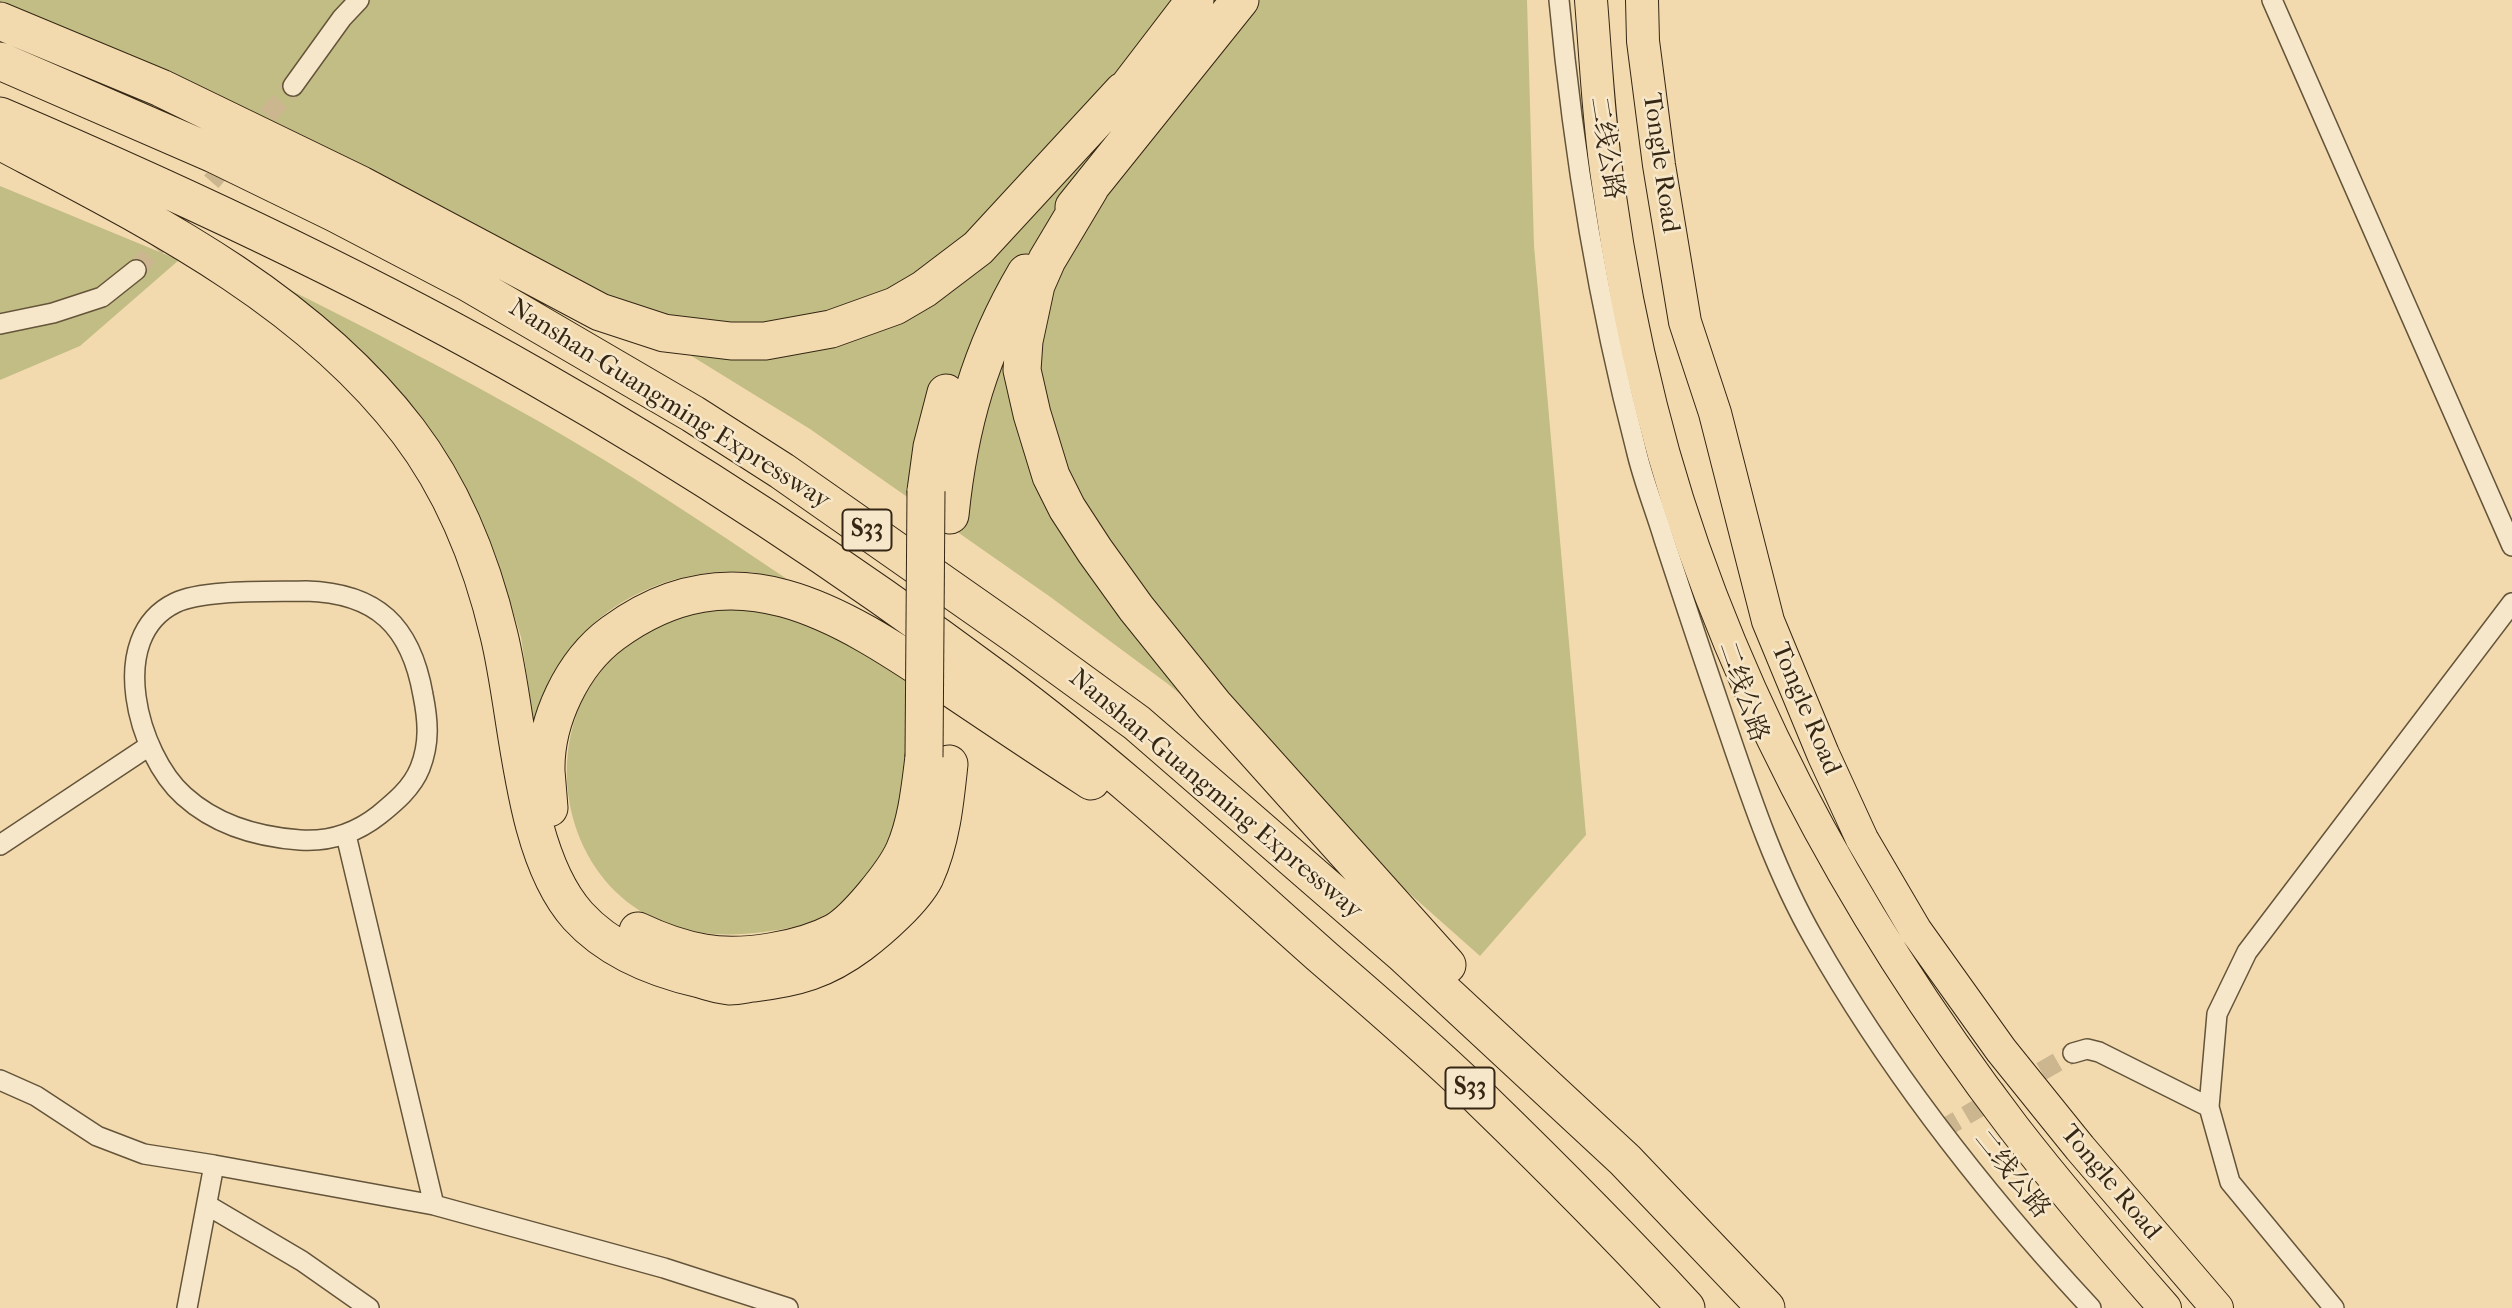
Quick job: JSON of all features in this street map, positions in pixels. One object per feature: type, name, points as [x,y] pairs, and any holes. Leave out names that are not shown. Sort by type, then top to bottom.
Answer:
[{"type":"highway","points":[[0,141],[113,200],[190,244],[240,278],[338,355],[377,392],[410,433],[436,474],[461,522],[491,602],[509,682],[529,800],[541,848],[556,885],[578,916],[606,940],[638,959],[695,978],[730,986],[790,979],[837,961],[884,926],[923,880],[943,822],[937,760],[938,503],[932,447],[942,404],[972,321],[1016,244],[1124,91],[1195,0]]},
{"type":"highway","points":[[938,503],[955,470],[963,425],[975,382],[991,339],[1011,298],[1060,223],[1240,0]]},
{"type":"highway","points":[[0,21],[161,88],[361,185],[600,312],[664,333],[731,341],[776,339],[831,329],[895,306],[924,289],[978,248],[1124,91]]},
{"type":"highway","name":"Nanshan-Guangming Expressway","points":[[0,61],[214,154],[467,282],[693,414],[782,471],[1019,637],[1137,723],[1402,953],[1625,1160],[1766,1308]]},
{"type":"highway","name":"Nanshan-Guangming Expressway","points":[[0,116],[133,172],[326,265],[539,379],[793,536],[1001,683],[1086,750],[1240,882],[1479,1097],[1686,1308]]},
{"type":"highway","points":[[1090,188],[1047,260],[1036,285],[1024,341],[1022,370],[1032,414],[1051,476],[1067,508],[1136,607],[1214,705],[1340,848],[1625,1160]]},
{"type":"highway","points":[[937,760],[918,805],[903,852],[876,893],[837,931],[795,947],[739,955],[705,954],[662,943],[634,929],[604,906],[580,879],[562,848],[550,809],[546,769],[551,731],[564,695],[581,666],[606,638],[637,615],[670,600],[714,590],[753,591],[809,606],[847,623],[893,650],[1240,882]]},
{"type":"main road","name":"Tongle Road","points":[[1591,0],[1608,187],[1623,278],[1651,407],[1682,513],[1717,609],[1764,719],[1817,825],[1888,949],[1959,1054],[2089,1222],[2165,1308]]},
{"type":"main road","name":"Tongle Road","points":[[1642,0],[1643,41],[1659,165],[1685,322],[1715,413],[1768,621],[1823,754],[1862,839],[1916,931],[2001,1050],[2080,1148],[2217,1308]]},
{"type":"street","points":[[293,86],[342,18],[359,0]]},
{"type":"street","name":"二线公路","points":[[1559,0],[1585,198],[1606,314],[1636,451],[1698,644],[1776,859],[1812,936],[1914,1095],[1977,1177],[2091,1308]]},
{"type":"street","points":[[2272,0],[2512,546]]},
{"type":"street","points":[[0,324],[53,313],[102,297],[136,270]]},
{"type":"street","points":[[333,592],[359,599],[382,613],[401,633],[414,656],[427,718],[427,744],[419,769],[405,792],[367,824],[346,835],[323,840],[300,840],[242,830],[210,817],[183,795],[164,772],[149,746],[141,721],[133,668],[139,642],[146,630],[154,619],[174,603],[200,595],[333,592]]},
{"type":"street","points":[[2334,1308],[2230,1182],[2209,1107],[2217,1014],[2247,952],[2512,603]]},
{"type":"street","points":[[0,845],[149,746]]},
{"type":"street","points":[[346,835],[433,1205]]},
{"type":"street","points":[[2073,1054],[2087,1049],[2099,1052],[2209,1107]]},
{"type":"street","points":[[0,1080],[36,1096],[97,1136],[144,1154],[433,1205],[664,1268],[788,1308]]},
{"type":"street","points":[[187,1308],[214,1165]]},
{"type":"street","points":[[207,1205],[302,1261],[369,1308]]},
{"type":"shaded area","points":[[0,0],[1527,0],[1534,246],[1586,835],[1480,956],[1259,760],[1168,684],[1049,596],[810,429],[612,307],[0,6]]},
{"type":"shaded area","points":[[0,186],[179,260],[80,346],[0,380]]},
{"type":"shaded area","points":[[282,286],[412,352],[540,422],[698,519],[790,581],[748,572],[697,574],[672,580],[626,600],[604,614],[585,631],[569,651],[549,686],[534,723],[521,637],[495,554],[458,476],[409,404],[351,341]]},
{"type":"shaded area","points":[[716,609],[749,610],[791,619],[832,636],[907,682],[902,785],[899,805],[886,844],[868,873],[833,910],[810,922],[780,930],[705,933],[670,925],[640,911],[616,892],[596,867],[581,840],[571,810],[567,779],[569,747],[576,716],[602,670],[628,645],[658,626],[679,617]]},
{"type":"tunnel","points":[[136,270],[293,86]]},
{"type":"tunnel","points":[[1941,1130],[2073,1053]]}]
